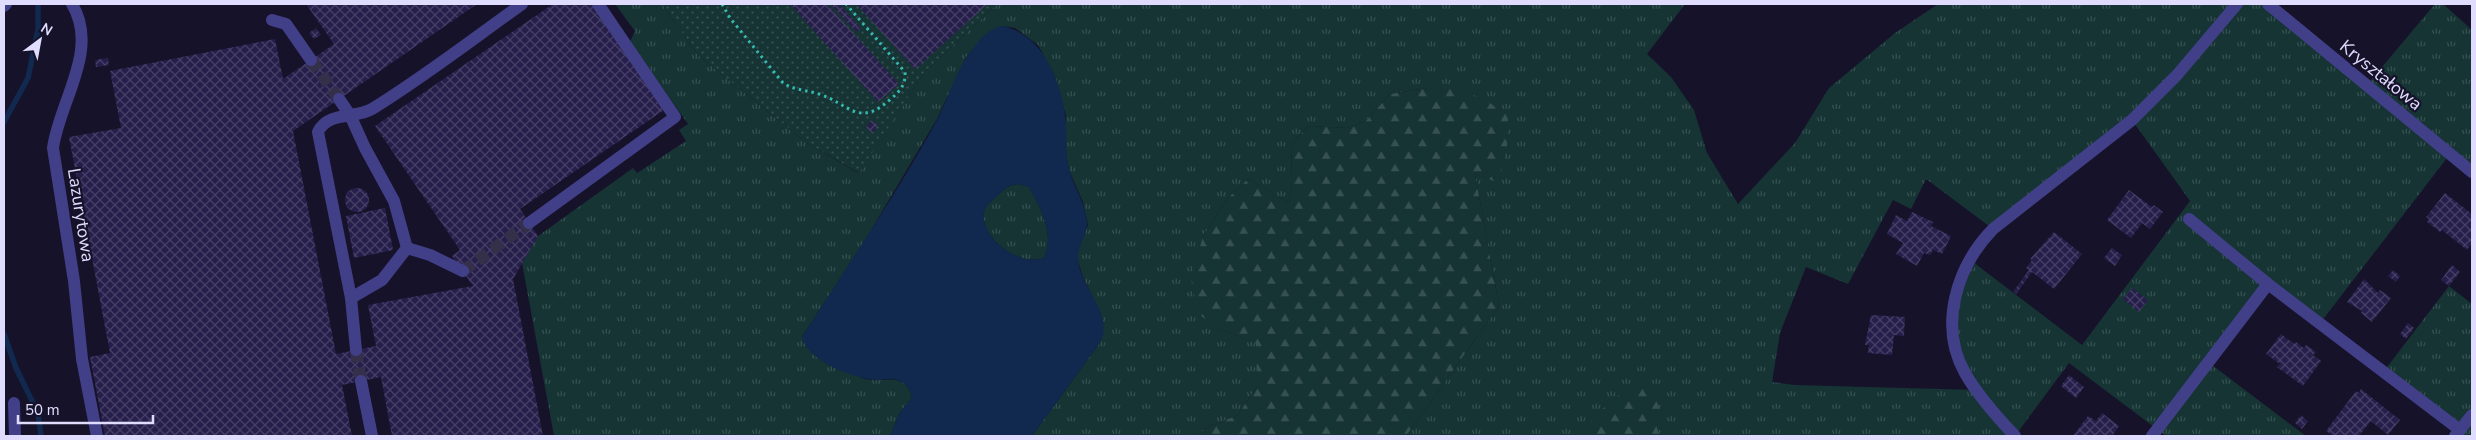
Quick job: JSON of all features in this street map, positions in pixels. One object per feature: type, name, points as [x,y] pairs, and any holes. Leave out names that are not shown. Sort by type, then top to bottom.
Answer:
[{"type":"lane","name":"Lazurytowa","points":[[72,4],[81,34],[80,63],[55,132],[53,148],[74,281],[82,358],[98,436]]},
{"type":"lane","points":[[356,350],[351,298],[318,132],[326,122],[370,110],[522,4]]},
{"type":"lane","points":[[529,223],[675,117],[598,4]]},
{"type":"lane","points":[[2015,436],[1977,391],[1958,358],[1954,342],[1953,314],[1958,285],[1963,271],[1980,242],[1993,229],[2132,120],[2177,75],[2237,4]]},
{"type":"lane","name":"Kryształowa","points":[[2268,4],[2472,172]]},
{"type":"lane","points":[[272,20],[286,24],[311,60]]},
{"type":"lane","points":[[339,99],[350,115],[365,148],[394,201],[407,248]]},
{"type":"lane","points":[[2189,219],[2268,284],[2458,433],[2472,415]]},
{"type":"lane","points":[[407,248],[430,254],[463,271]]},
{"type":"lane","points":[[351,298],[382,280],[407,248]]},
{"type":"lane","points":[[2152,436],[2268,284]]},
{"type":"lane","points":[[361,381],[372,436]]},
{"type":"lane","points":[[14,403],[15,436]]},
{"type":"path","points":[[722,4],[730,18],[783,83],[793,88],[821,94],[851,111],[877,110],[899,92],[904,82],[905,72],[846,4]]},
{"type":"green space","points":[[615,4],[662,4],[698,55],[807,143],[858,173],[923,74],[997,4],[1685,4],[1647,54],[1671,77],[1694,110],[1707,153],[1738,204],[1795,143],[1829,88],[1895,33],[1938,4],[2268,4],[2366,86],[2435,4],[2443,4],[2472,30],[2472,172],[2450,154],[2321,322],[2268,284],[2208,362],[2306,436],[2166,436],[2069,363],[2015,436],[1406,436],[1499,306],[1475,174],[1499,182],[1459,88],[1427,88],[1390,94],[1366,121],[1347,128],[1308,126],[1291,145],[1292,181],[1289,203],[1248,179],[1228,198],[1203,236],[1220,329],[1257,343],[1257,386],[1238,415],[1208,427],[1196,436],[1032,436],[1101,341],[1101,314],[1083,277],[1078,261],[1078,250],[1088,225],[1083,202],[1069,170],[1064,141],[1066,116],[1054,74],[1038,45],[1015,28],[1002,26],[966,57],[937,119],[867,237],[802,337],[860,377],[867,380],[897,380],[904,383],[909,389],[912,398],[900,412],[890,436],[554,436],[522,263],[538,236],[633,168],[637,173],[686,141],[679,130],[688,124],[630,42],[635,31]],"holes":[[[2132,120],[2190,201],[2082,345],[1969,259],[1953,327],[1976,390],[1794,385],[1772,382],[1780,333],[1806,267],[1848,284],[1893,200],[1911,209],[1926,179],[1993,229]]]},
{"type":"green space","points":[[662,4],[997,4],[923,74],[859,173],[807,143],[698,55]]},
{"type":"green space","points":[[1427,88],[1459,88],[1490,103],[1508,116],[1507,147],[1499,183],[1475,174],[1499,306],[1406,436],[1196,436],[1208,427],[1238,415],[1257,386],[1256,343],[1220,329],[1198,314],[1191,279],[1203,236],[1228,198],[1248,179],[1289,203],[1292,181],[1291,145],[1308,126],[1347,128],[1366,121],[1390,94]]},
{"type":"green space","points":[[1019,184],[1029,187],[1042,213],[1048,240],[1044,258],[1034,260],[1013,255],[995,241],[988,232],[984,222],[984,212],[988,204],[1006,188]]},
{"type":"green space","points":[[2449,286],[2472,304],[2472,436],[2455,436],[2460,430],[2384,371]]},
{"type":"green space","points":[[1649,379],[1661,412],[1656,422],[1659,436],[1577,436],[1618,396],[1627,389]]},
{"type":"water","points":[[1002,26],[1016,30],[1028,38],[1047,60],[1054,73],[1063,102],[1066,123],[1066,149],[1071,176],[1082,202],[1087,223],[1078,254],[1080,270],[1100,310],[1104,330],[1101,341],[1032,436],[890,436],[900,412],[912,398],[906,385],[895,379],[866,379],[832,367],[812,354],[802,337],[921,148],[937,120],[959,70],[968,55],[983,37]],"holes":[[[1019,184],[1029,187],[1042,213],[1048,240],[1044,258],[1034,260],[1013,255],[995,241],[988,232],[984,222],[986,207],[1004,190]]]},
{"type":"building","points":[[306,4],[477,4],[293,131],[336,354],[376,346],[368,305],[473,286],[452,256],[460,250],[375,126],[553,4],[591,4],[664,110],[520,209],[538,236],[513,279],[543,436],[392,436],[381,377],[342,385],[352,436],[105,436],[90,357],[110,353],[69,137],[121,128],[110,71],[275,39],[283,79],[334,44]]},
{"type":"building","points":[[790,4],[827,4],[899,84],[878,102]]},
{"type":"building","points":[[830,4],[839,4],[861,28],[856,32]]},
{"type":"building","points":[[856,4],[988,4],[915,69]]},
{"type":"building","points":[[316,28],[321,35],[314,39],[309,33]]},
{"type":"building","points":[[108,58],[109,65],[96,67],[95,60]]},
{"type":"building","points":[[871,120],[878,125],[873,133],[866,128]]},
{"type":"building","points":[[357,188],[362,189],[368,195],[368,205],[362,211],[357,212],[352,211],[346,205],[345,200],[346,195],[352,189]]},
{"type":"building","points":[[2129,190],[2152,207],[2154,205],[2163,212],[2150,229],[2142,223],[2131,238],[2107,220]]},
{"type":"building","points":[[2445,193],[2472,214],[2472,243],[2467,250],[2442,230],[2440,232],[2427,222],[2429,219],[2426,217]]},
{"type":"building","points":[[385,208],[393,250],[354,258],[346,216]]},
{"type":"building","points":[[1912,212],[1933,222],[1931,226],[1951,236],[1942,254],[1933,250],[1930,255],[1924,253],[1917,266],[1896,254],[1903,243],[1887,234],[1896,215],[1907,221]]},
{"type":"building","points":[[2054,232],[2082,254],[2054,289],[2032,272],[2016,294],[2013,292],[2029,270],[2026,268],[2032,260],[2030,259]]},
{"type":"building","points":[[2112,248],[2122,255],[2115,266],[2104,258]]},
{"type":"building","points":[[2452,265],[2460,272],[2449,286],[2441,280]]},
{"type":"building","points":[[2393,270],[2400,276],[2396,282],[2388,276]]},
{"type":"building","points":[[2364,279],[2378,293],[2380,290],[2391,298],[2372,322],[2361,313],[2362,311],[2347,302]]},
{"type":"building","points":[[2132,288],[2148,300],[2139,312],[2123,299]]},
{"type":"building","points":[[1871,315],[1905,317],[1904,336],[1894,335],[1892,355],[1868,353],[1869,345],[1865,345]]},
{"type":"building","points":[[2408,323],[2414,328],[2406,339],[2400,334]]},
{"type":"building","points":[[2281,334],[2294,344],[2296,342],[2304,348],[2306,345],[2316,352],[2313,355],[2321,361],[2303,386],[2277,367],[2280,364],[2266,354]]},
{"type":"building","points":[[2069,375],[2084,387],[2076,398],[2061,386]]},
{"type":"building","points":[[2361,389],[2400,420],[2388,435],[2371,421],[2359,436],[2333,436],[2326,431],[2356,391],[2359,393]]},
{"type":"building","points":[[2102,413],[2119,426],[2113,435],[2115,436],[2073,436],[2088,416],[2096,421]]},
{"type":"building","points":[[2301,415],[2308,421],[2302,429],[2295,423]]},
{"type":"waterway","points":[[4,122],[28,78],[38,29],[38,4]]},
{"type":"waterway","points":[[4,334],[16,368],[38,413],[41,436]]},
{"type":"tunnel","points":[[311,60],[339,99]]},
{"type":"tunnel","points":[[463,271],[529,223]]},
{"type":"tunnel","points":[[356,350],[361,381]]}]
